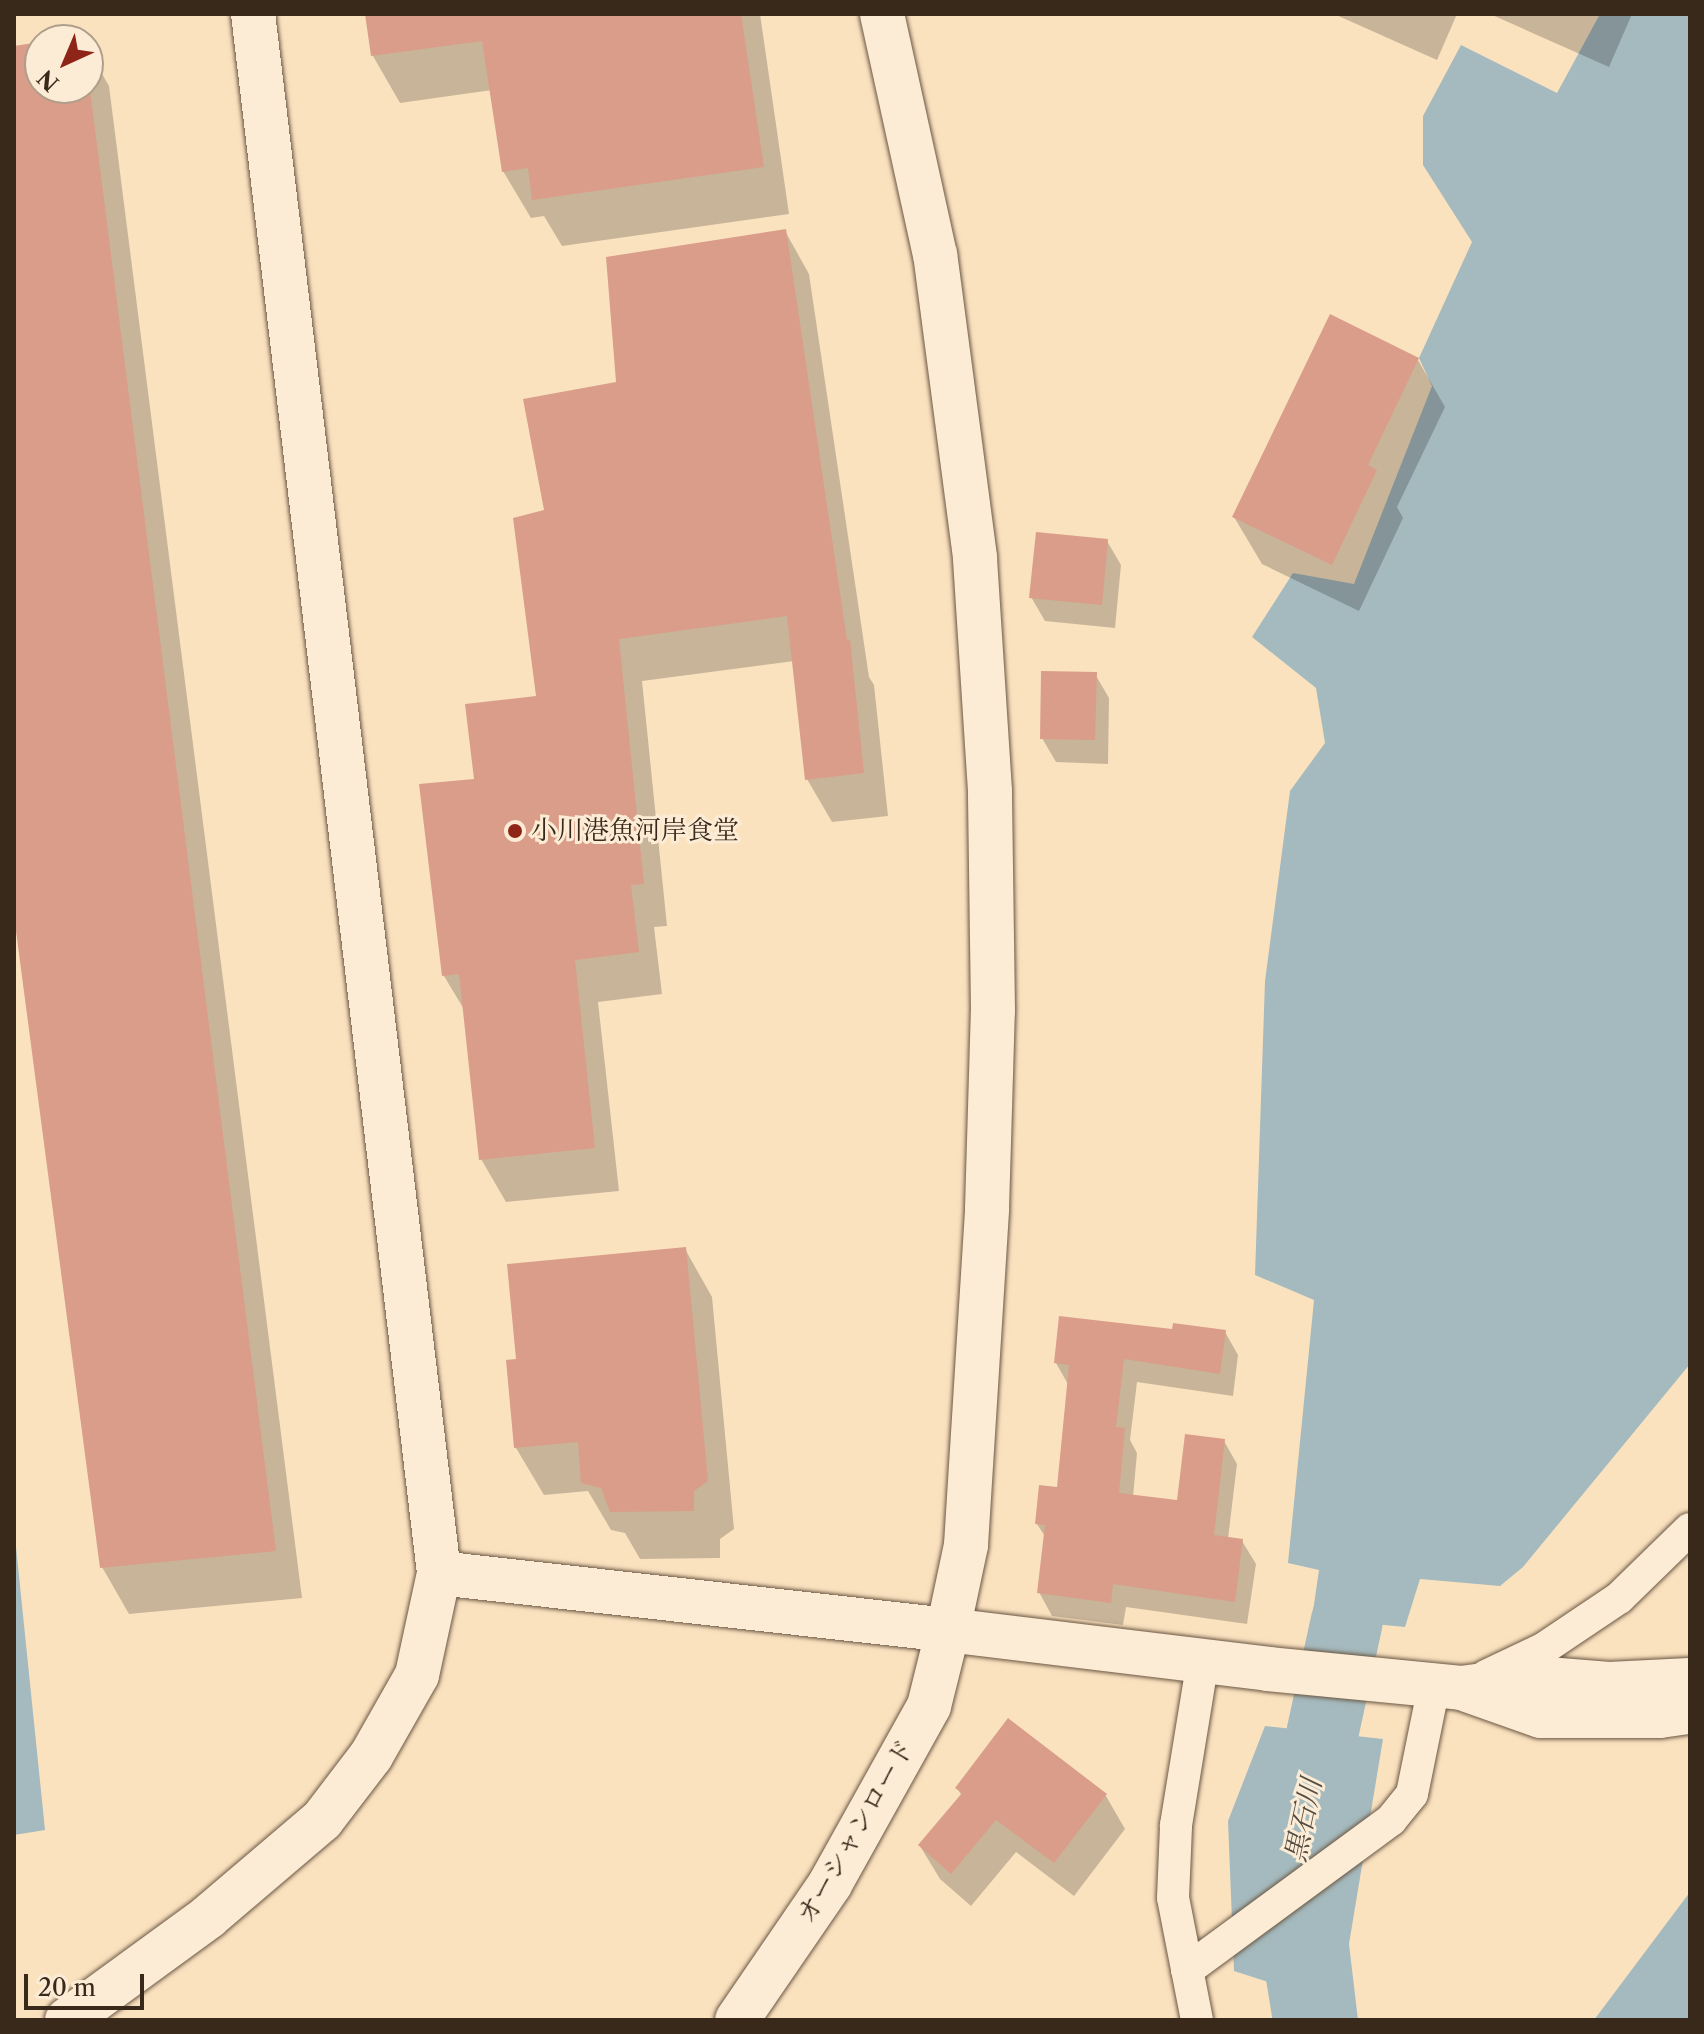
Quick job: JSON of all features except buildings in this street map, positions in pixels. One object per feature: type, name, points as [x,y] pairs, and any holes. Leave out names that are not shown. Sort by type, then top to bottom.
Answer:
[{"type":"street","points":[[67,2020],[208,1917],[322,1820],[371,1756],[417,1675],[439,1573],[253,14]]},
{"type":"street","name":"オーシャンロード","points":[[737,2020],[830,1884],[929,1706],[966,1545],[987,1209],[993,1011],[990,791],[975,557],[935,255],[882,14]]},
{"type":"street","points":[[1433,1686],[1543,1649],[1619,1598],[1690,1529]]},
{"type":"street","points":[[439,1573],[1433,1686],[1541,1716],[1660,1716],[1690,1712]]},
{"type":"street","points":[[1197,2020],[1173,1898],[1176,1825],[1203,1660]]},
{"type":"street","points":[[1433,1686],[1535,1678],[1609,1684],[1690,1680]]},
{"type":"street","points":[[1187,1970],[1391,1820],[1412,1794],[1433,1686]]},
{"type":"water","points":[[1600,14],[1690,14],[1690,1364],[1523,1567],[1500,1586],[1420,1579],[1405,1627],[1312,1618],[1319,1570],[1288,1563],[1314,1300],[1255,1275],[1265,981],[1290,791],[1325,743],[1316,688],[1252,637],[1293,573],[1354,584],[1432,386],[1419,358],[1472,242],[1423,165],[1423,116],[1461,45],[1557,93]]},
{"type":"water","points":[[14,1527],[45,1830],[14,1835]]},
{"type":"water","points":[[1265,1726],[1383,1739],[1349,1944],[1358,2020],[1287,2020],[1284,1987],[1234,1971],[1228,1821]]},
{"type":"water","points":[[1690,1892],[1690,2020],[1594,2020]]},
{"type":"waterway","name":"黒石川","points":[[1309,2020],[1288,1891],[1347,1621]]},
{"type":"place","name":"小川港魚河岸食堂","points":[[515,831]]}]
